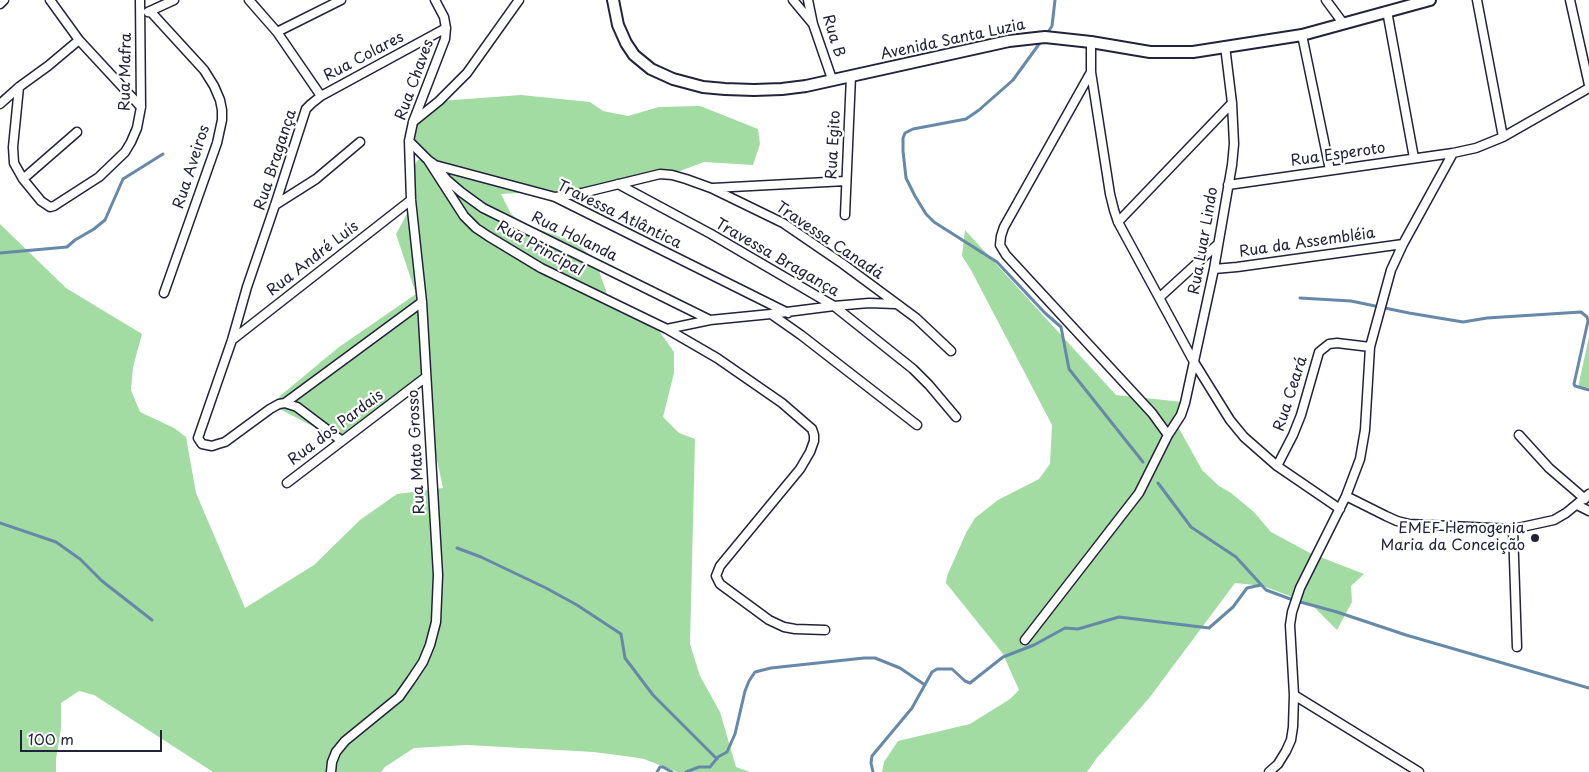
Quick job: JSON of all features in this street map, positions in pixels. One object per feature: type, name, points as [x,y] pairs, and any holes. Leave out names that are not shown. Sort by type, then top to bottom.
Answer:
[{"type":"street","points":[[0,4],[4,0]]},
{"type":"street","points":[[50,0],[79,40],[142,107]]},
{"type":"street","points":[[140,0],[141,15],[174,0]]},
{"type":"street","points":[[249,0],[277,32],[321,96]]},
{"type":"street","points":[[277,32],[341,0]]},
{"type":"street","name":"Rua Chaves","points":[[409,141],[413,122],[445,40],[446,28],[444,17],[436,0]]},
{"type":"street","points":[[413,122],[440,102],[467,73],[520,0]]},
{"type":"street","name":"Avenida Santa Luzia","points":[[613,0],[621,34],[634,55],[651,70],[662,75],[703,86],[725,89],[782,89],[851,76],[1009,41],[1045,37],[1091,42],[1150,52],[1172,54],[1194,52],[1302,35],[1387,11],[1399,4],[1430,0]]},
{"type":"street","points":[[793,0],[813,24]]},
{"type":"street","name":"Rua B","points":[[808,0],[813,24],[832,79]]},
{"type":"street","points":[[1326,0],[1343,23]]},
{"type":"street","points":[[1477,0],[1503,138]]},
{"type":"street","points":[[1570,0],[1589,87]]},
{"type":"street","name":"Rua Aveiros","points":[[150,11],[204,70],[214,86],[222,110],[217,143],[164,293]]},
{"type":"street","points":[[1387,11],[1414,158]]},
{"type":"street","name":"Rua Mafra","points":[[23,179],[41,202],[50,207],[61,204],[99,177],[125,152],[132,142],[142,107],[141,15]]},
{"type":"street","name":"Rua Colares","points":[[321,96],[446,28]]},
{"type":"street","points":[[1302,35],[1330,170]]},
{"type":"street","points":[[0,104],[79,40]]},
{"type":"street","points":[[1091,42],[1091,72],[1110,194],[1118,222],[1194,362],[1230,420],[1244,437],[1277,466],[1340,509]]},
{"type":"street","name":"Rua Luar Lindo","points":[[1026,640],[1139,493],[1168,435],[1181,414],[1214,269],[1234,144],[1232,103],[1225,46]]},
{"type":"street","points":[[1091,72],[1004,227],[1000,236],[1000,245],[1006,255],[1152,413],[1168,435]]},
{"type":"street","name":"Rua Egito","points":[[845,214],[851,76]]},
{"type":"street","points":[[19,87],[13,147],[14,163],[23,179],[77,132]]},
{"type":"street","name":"Rua Esperoto","points":[[1228,186],[1476,148],[1503,138],[1589,87]]},
{"type":"street","name":"Rua Bragança","points":[[285,403],[270,409],[225,442],[212,446],[199,442],[198,433],[232,340],[247,287],[276,205],[302,119],[310,104],[321,96]]},
{"type":"street","points":[[1118,222],[1232,103]]},
{"type":"street","name":"Travessa Atlântica","points":[[409,141],[435,166],[555,197],[788,312]]},
{"type":"street","name":"Rua Mato Grosso","points":[[331,772],[336,752],[345,741],[398,697],[411,680],[423,662],[436,622],[438,575],[422,302],[411,200],[409,141]]},
{"type":"street","points":[[276,205],[316,179],[360,142]]},
{"type":"street","points":[[1269,772],[1278,764],[1291,740],[1293,727],[1294,695],[1290,625],[1292,612],[1297,594],[1309,567],[1340,509],[1360,459],[1364,443],[1370,347],[1391,270],[1403,244],[1453,153]]},
{"type":"street","name":"Rua Principal","points":[[428,160],[464,216],[476,228],[541,268],[667,329],[717,358],[782,403],[812,429],[814,435],[810,452],[800,469],[720,566],[716,576],[720,584],[769,620],[795,629],[826,630]]},
{"type":"street","name":"Rua Holanda","points":[[435,166],[460,192],[483,208],[710,320]]},
{"type":"street","name":"Travessa Canadá","points":[[618,184],[660,174],[672,175],[711,188],[783,223],[844,264],[922,324],[951,351]]},
{"type":"street","points":[[711,188],[846,180]]},
{"type":"street","points":[[555,197],[618,184]]},
{"type":"street","name":"Travessa Bragança","points":[[618,184],[711,234],[834,306],[913,369],[956,417]]},
{"type":"street","name":"Rua André Luís","points":[[232,340],[411,200]]},
{"type":"street","points":[[1160,297],[1218,244]]},
{"type":"street","name":"Rua da Assembléia","points":[[1214,269],[1403,244]]},
{"type":"street","points":[[285,403],[422,302]]},
{"type":"street","points":[[667,329],[710,320],[834,306],[895,304]]},
{"type":"street","points":[[771,314],[917,425]]},
{"type":"street","name":"Rua Ceará","points":[[1277,466],[1301,415],[1319,352],[1329,344],[1337,343],[1370,347]]},
{"type":"street","name":"Rua dos Pardais","points":[[287,483],[426,377]]},
{"type":"street","points":[[285,403],[297,408],[342,441]]},
{"type":"street","points":[[1346,496],[1403,523],[1427,526],[1514,529],[1554,520],[1587,496],[1549,468],[1519,435]]},
{"type":"street","points":[[1577,505],[1589,511]]},
{"type":"street","points":[[1514,529],[1517,647]]},
{"type":"street","points":[[1294,695],[1419,772]]},
{"type":"green space","points":[[521,95],[590,102],[603,111],[628,116],[659,107],[700,106],[758,129],[760,144],[753,165],[704,162],[659,179],[626,182],[608,188],[501,194],[511,214],[525,225],[573,241],[595,259],[607,294],[652,321],[674,352],[674,373],[663,417],[679,433],[695,439],[690,644],[700,676],[720,712],[736,767],[750,772],[677,772],[644,759],[594,752],[467,745],[414,748],[385,767],[381,772],[213,772],[94,695],[79,691],[61,703],[61,728],[56,772],[0,772],[0,224],[66,288],[142,334],[133,367],[131,390],[140,412],[174,428],[186,437],[196,493],[245,608],[314,565],[360,520],[397,494],[443,488],[419,377],[341,447],[318,429],[274,406],[280,396],[339,347],[416,294],[396,234],[408,212],[406,192],[409,176],[417,161],[422,158],[413,143],[417,124],[426,111],[440,101]]},
{"type":"green space","points":[[965,230],[1116,395],[1183,402],[1176,423],[1202,470],[1219,486],[1231,493],[1254,512],[1271,532],[1310,553],[1364,574],[1351,586],[1352,602],[1337,630],[1311,604],[1263,586],[1235,583],[1150,697],[1087,772],[882,772],[884,762],[898,741],[970,724],[1010,699],[1019,690],[1003,654],[946,583],[947,576],[966,533],[975,518],[998,500],[1039,479],[1050,464],[1052,425],[962,256]]},
{"type":"green space","points":[[1589,337],[1589,390],[1578,387]]},
{"type":"waterway","points":[[1046,35],[1052,26],[1055,0]]},
{"type":"waterway","points":[[1042,40],[1013,80],[966,119],[913,129],[905,133],[903,151],[906,178],[926,214],[934,222],[997,262],[1045,313],[1061,327],[1069,369],[1143,462]]},
{"type":"waterway","points":[[0,253],[67,247],[105,220],[123,179],[163,154]]},
{"type":"waterway","points":[[1300,298],[1351,301],[1463,322],[1487,318],[1581,312],[1587,317],[1588,321],[1574,384],[1589,390]]},
{"type":"waterway","points":[[1158,483],[1191,527],[1236,557],[1266,590],[1406,635],[1589,688]]},
{"type":"waterway","points":[[0,523],[56,542],[80,559],[102,581],[152,620]]},
{"type":"waterway","points":[[457,548],[481,557],[546,588],[577,605],[621,634],[625,658],[653,695],[717,759]]},
{"type":"waterway","points":[[873,772],[872,756],[912,708],[932,672],[937,669],[952,669],[970,683],[1003,657],[1034,645],[1065,628],[1078,629],[1119,617],[1209,628],[1233,607],[1247,588],[1261,585]]},
{"type":"waterway","points":[[686,772],[699,767],[710,767],[718,757],[727,752],[735,734],[745,691],[755,672],[771,668],[875,658],[900,668],[925,685]]},
{"type":"waterway","points":[[657,772],[660,767],[672,772]]},
{"type":"place","name":"EMEF Hemogenia Maria da Conceição","points":[[1535,538]]}]
